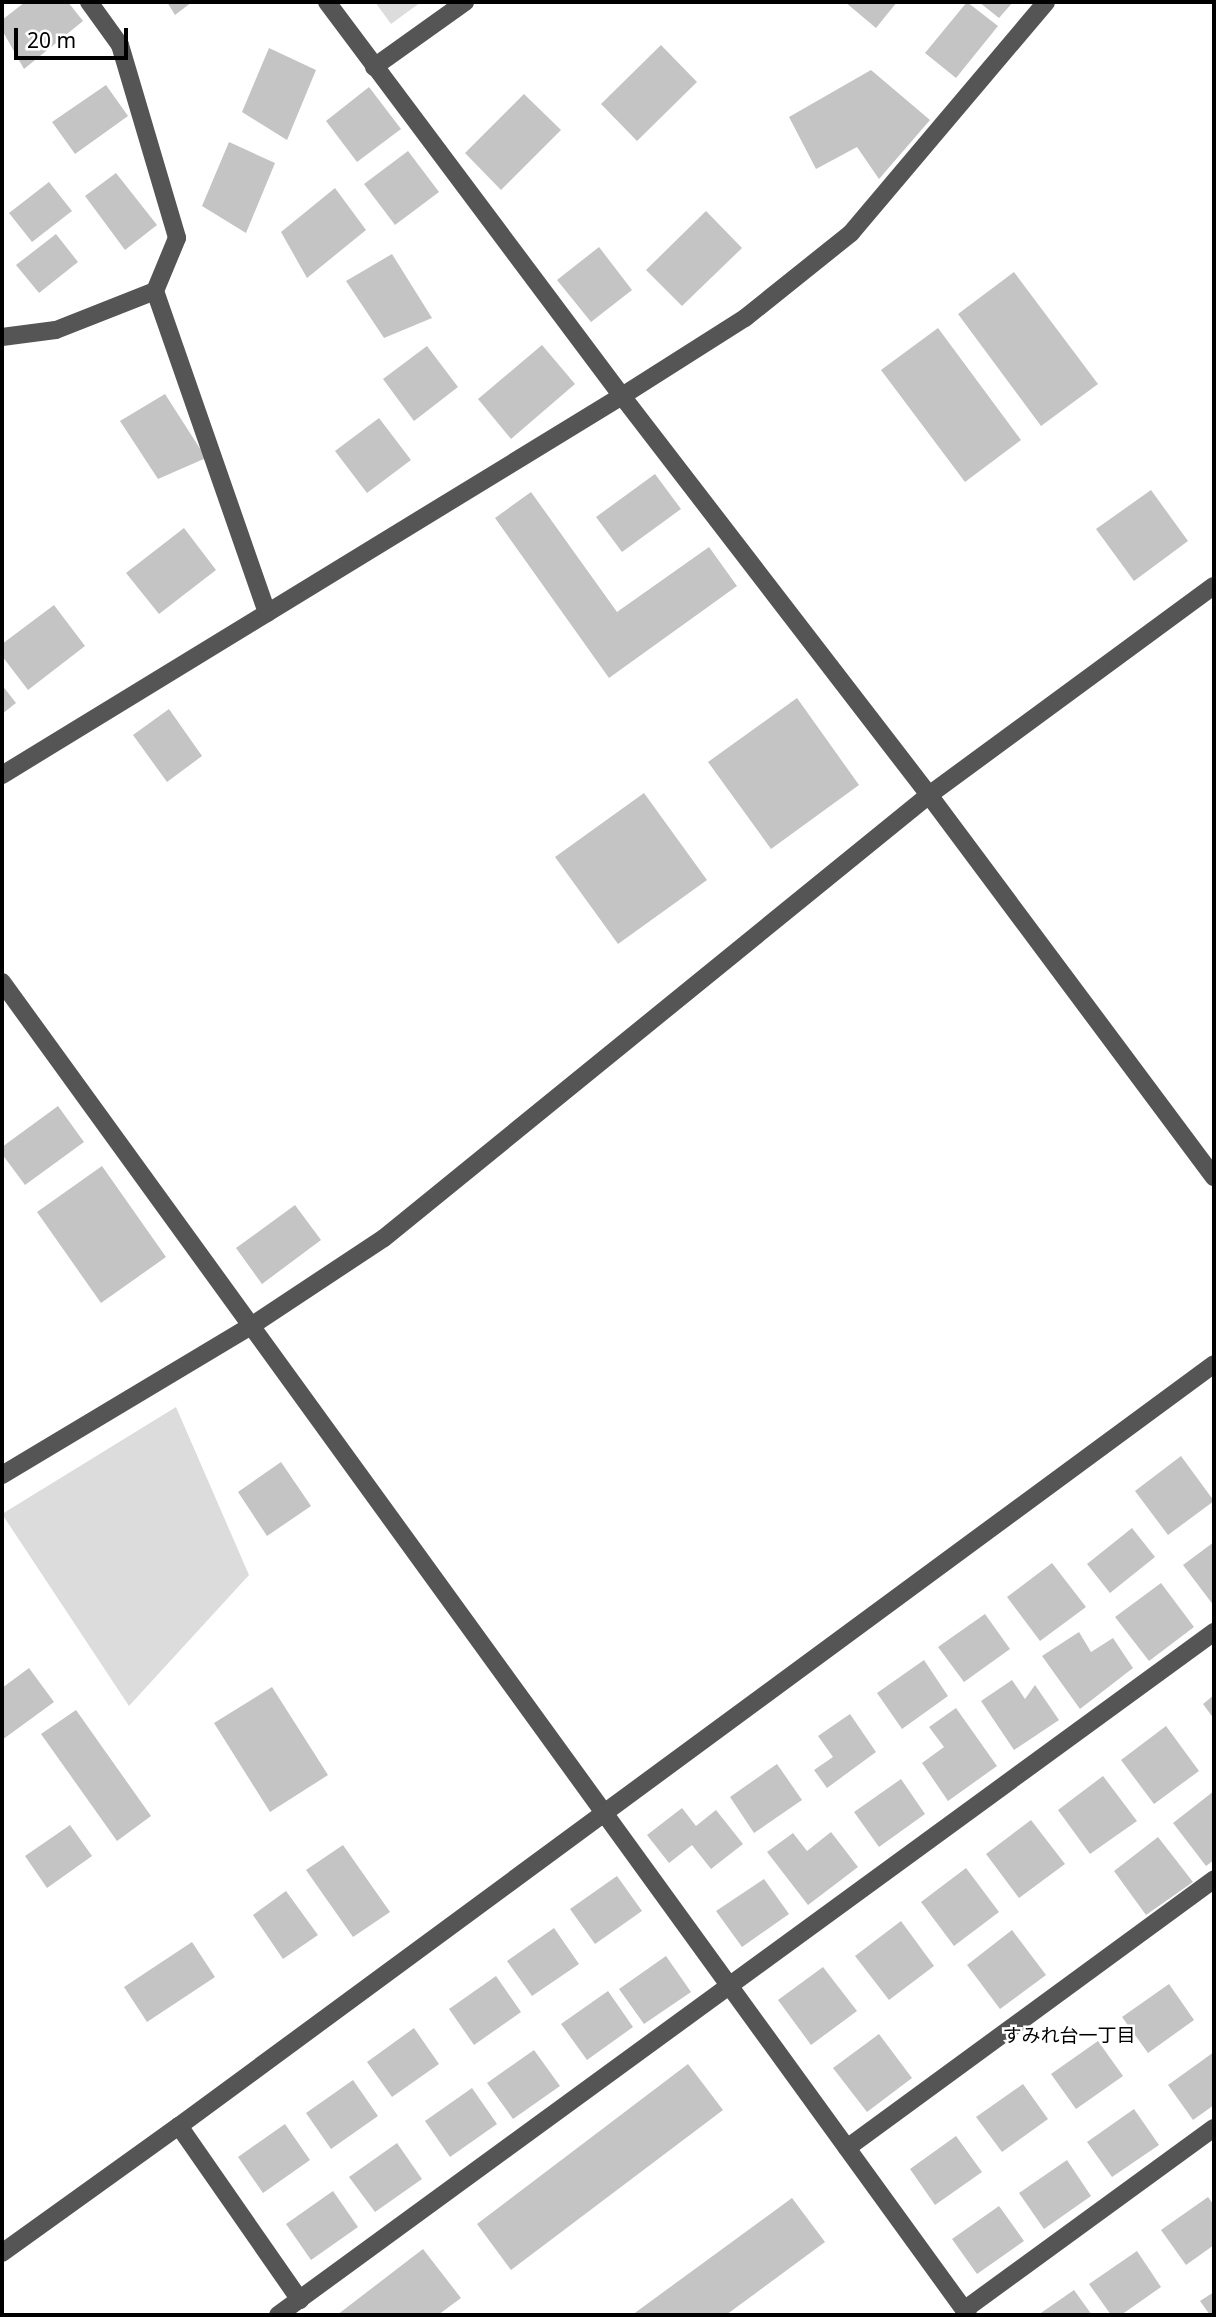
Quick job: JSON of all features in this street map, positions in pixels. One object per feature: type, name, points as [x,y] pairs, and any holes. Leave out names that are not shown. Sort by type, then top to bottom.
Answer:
[{"type":"street","points":[[89,2],[120,46],[177,238],[155,291],[267,613]]},
{"type":"street","points":[[327,2],[622,396],[929,795],[1214,1178]]},
{"type":"street","points":[[374,66],[465,2]]},
{"type":"street","points":[[2,775],[622,396],[744,318],[851,233],[1046,2]]},
{"type":"street","points":[[2,337],[56,330],[155,291]]},
{"type":"street","points":[[2,1475],[251,1326],[384,1238],[929,795],[1214,586]]},
{"type":"street","points":[[2,982],[966,2313],[1214,2128]]},
{"type":"street","points":[[2,2253],[180,2126],[1214,1364]]},
{"type":"street","points":[[278,2315],[1214,1632]]},
{"type":"street","points":[[847,2148],[1214,1879]]},
{"type":"street","points":[[180,2126],[300,2300]]},
{"type":"shaded area","points":[[375,2],[421,2],[391,24]]},
{"type":"shaded area","points":[[176,1407],[249,1575],[129,1706],[2,1514]]},
{"type":"building","points":[[25,2],[68,2],[83,21],[24,69],[2,30],[2,20]]},
{"type":"building","points":[[167,2],[192,2],[175,15]]},
{"type":"building","points":[[845,2],[897,2],[876,28]]},
{"type":"building","points":[[967,2],[998,26],[956,78],[925,53]]},
{"type":"building","points":[[979,2],[1013,2],[999,18]]},
{"type":"building","points":[[661,45],[697,82],[637,141],[601,104]]},
{"type":"building","points":[[269,48],[316,70],[287,140],[242,112]]},
{"type":"building","points":[[871,70],[930,120],[879,179],[857,147],[816,169],[789,117]]},
{"type":"building","points":[[106,85],[128,116],[75,154],[52,122]]},
{"type":"building","points":[[369,87],[401,129],[357,162],[326,121]]},
{"type":"building","points":[[524,94],[561,130],[501,190],[465,153]]},
{"type":"building","points":[[229,142],[275,163],[246,233],[202,206]]},
{"type":"building","points":[[408,151],[439,192],[395,225],[364,184]]},
{"type":"building","points":[[116,173],[157,225],[125,250],[85,196]]},
{"type":"building","points":[[49,182],[72,211],[32,242],[9,213]]},
{"type":"building","points":[[335,188],[366,230],[307,278],[281,232]]},
{"type":"building","points":[[706,211],[742,248],[682,306],[646,270]]},
{"type":"building","points":[[56,234],[78,262],[39,293],[16,265]]},
{"type":"building","points":[[599,247],[632,290],[591,322],[557,280]]},
{"type":"building","points":[[392,254],[432,318],[384,338],[346,281]]},
{"type":"building","points":[[1014,272],[1098,384],[1041,426],[958,314]]},
{"type":"building","points":[[938,328],[1021,440],[965,482],[881,370]]},
{"type":"building","points":[[542,345],[575,384],[511,439],[478,399]]},
{"type":"building","points":[[427,346],[458,387],[414,421],[383,379]]},
{"type":"building","points":[[165,394],[206,458],[158,479],[120,421]]},
{"type":"building","points":[[379,418],[411,460],[367,493],[335,451]]},
{"type":"building","points":[[655,474],[681,509],[622,552],[596,517]]},
{"type":"building","points":[[1151,490],[1188,541],[1134,581],[1096,529]]},
{"type":"building","points":[[531,492],[617,612],[709,547],[737,586],[609,678],[495,518]]},
{"type":"building","points":[[184,528],[216,570],[159,614],[126,573]]},
{"type":"building","points":[[54,605],[85,646],[28,690],[2,656],[2,644]]},
{"type":"building","points":[[2,685],[16,703],[2,714]]},
{"type":"building","points":[[797,698],[859,785],[771,849],[708,762]]},
{"type":"building","points":[[169,709],[202,756],[167,782],[133,735]]},
{"type":"building","points":[[644,793],[707,880],[618,944],[555,857]]},
{"type":"building","points":[[58,1106],[84,1142],[25,1185],[2,1154],[2,1147]]},
{"type":"building","points":[[102,1166],[166,1257],[101,1303],[37,1212]]},
{"type":"building","points":[[295,1205],[321,1240],[262,1284],[236,1248]]},
{"type":"building","points":[[1181,1456],[1214,1501],[1168,1535],[1135,1491]]},
{"type":"building","points":[[281,1462],[311,1506],[267,1536],[238,1492]]},
{"type":"building","points":[[1132,1528],[1155,1557],[1110,1593],[1087,1564]]},
{"type":"building","points":[[1214,1542],[1214,1606],[1183,1565]]},
{"type":"building","points":[[1052,1563],[1086,1607],[1040,1641],[1007,1597]]},
{"type":"building","points":[[1161,1583],[1194,1627],[1149,1661],[1115,1617]]},
{"type":"building","points":[[985,1614],[1010,1649],[964,1682],[938,1647]]},
{"type":"building","points":[[1079,1632],[1091,1652],[1113,1638],[1133,1668],[1080,1709],[1042,1656]]},
{"type":"building","points":[[924,1660],[948,1696],[902,1729],[877,1693]]},
{"type":"building","points":[[29,1668],[54,1702],[2,1740],[2,1688]]},
{"type":"building","points":[[1012,1680],[1025,1699],[1035,1685],[1059,1720],[1014,1750],[981,1701]]},
{"type":"building","points":[[272,1687],[328,1775],[270,1812],[214,1723]]},
{"type":"building","points":[[1214,1695],[1214,1719],[1203,1704]]},
{"type":"building","points":[[956,1708],[997,1766],[948,1801],[922,1763],[944,1747],[929,1727]]},
{"type":"building","points":[[76,1710],[151,1816],[117,1841],[41,1734]]},
{"type":"building","points":[[850,1714],[876,1752],[827,1788],[814,1770],[833,1757],[818,1736]]},
{"type":"building","points":[[1166,1726],[1199,1771],[1154,1804],[1121,1760]]},
{"type":"building","points":[[777,1764],[802,1800],[754,1833],[730,1797]]},
{"type":"building","points":[[1103,1776],[1137,1821],[1090,1854],[1058,1810]]},
{"type":"building","points":[[901,1779],[925,1814],[879,1847],[854,1812]]},
{"type":"building","points":[[1214,1791],[1214,1860],[1206,1866],[1173,1823]]},
{"type":"building","points":[[682,1808],[696,1826],[716,1810],[743,1844],[711,1869],[692,1845],[669,1863],[647,1835]]},
{"type":"building","points":[[1031,1820],[1065,1864],[1019,1898],[986,1854]]},
{"type":"building","points":[[70,1825],[92,1856],[47,1888],[25,1856]]},
{"type":"building","points":[[831,1832],[858,1867],[808,1905],[767,1852],[793,1833],[807,1851]]},
{"type":"building","points":[[1158,1837],[1193,1882],[1146,1915],[1114,1871]]},
{"type":"building","points":[[343,1845],[390,1912],[353,1937],[306,1870]]},
{"type":"building","points":[[966,1868],[999,1912],[954,1946],[921,1902]]},
{"type":"building","points":[[617,1876],[642,1911],[595,1944],[570,1909]]},
{"type":"building","points":[[764,1879],[789,1914],[742,1947],[716,1911]]},
{"type":"building","points":[[286,1891],[318,1935],[283,1959],[253,1915]]},
{"type":"building","points":[[901,1921],[934,1966],[889,2000],[855,1956]]},
{"type":"building","points":[[554,1928],[579,1964],[532,1996],[507,1961]]},
{"type":"building","points":[[1012,1930],[1046,1975],[1000,2009],[967,1965]]},
{"type":"building","points":[[192,1942],[215,1977],[147,2022],[124,1987]]},
{"type":"building","points":[[666,1956],[691,1992],[644,2024],[619,1989]]},
{"type":"building","points":[[823,1967],[857,2011],[811,2045],[778,2000]]},
{"type":"building","points":[[496,1976],[521,2012],[474,2045],[449,2009]]},
{"type":"building","points":[[1169,1984],[1194,2020],[1148,2053],[1122,2017]]},
{"type":"building","points":[[608,1991],[633,2027],[587,2060],[561,2024]]},
{"type":"building","points":[[414,2028],[439,2064],[392,2097],[367,2062]]},
{"type":"building","points":[[879,2034],[912,2078],[867,2112],[833,2068]]},
{"type":"building","points":[[1098,2041],[1123,2076],[1076,2109],[1051,2074]]},
{"type":"building","points":[[534,2050],[560,2086],[513,2119],[487,2083]]},
{"type":"building","points":[[1214,2052],[1214,2105],[1193,2120],[1168,2085]]},
{"type":"building","points":[[688,2064],[723,2110],[511,2270],[477,2224]]},
{"type":"building","points":[[353,2080],[378,2116],[331,2149],[306,2113]]},
{"type":"building","points":[[1023,2084],[1048,2119],[1002,2152],[976,2117]]},
{"type":"building","points":[[472,2088],[497,2124],[450,2157],[425,2121]]},
{"type":"building","points":[[1134,2109],[1159,2145],[1112,2177],[1087,2142]]},
{"type":"building","points":[[285,2124],[310,2160],[263,2193],[238,2157]]},
{"type":"building","points":[[956,2136],[982,2172],[935,2205],[910,2169]]},
{"type":"building","points":[[397,2143],[422,2179],[375,2212],[349,2177]]},
{"type":"building","points":[[1067,2160],[1091,2196],[1044,2229],[1019,2193]]},
{"type":"building","points":[[333,2191],[358,2227],[311,2260],[286,2224]]},
{"type":"building","points":[[1208,2197],[1214,2205],[1214,2245],[1186,2265],[1161,2230]]},
{"type":"building","points":[[792,2198],[825,2242],[726,2315],[632,2315]]},
{"type":"building","points":[[999,2206],[1024,2241],[977,2274],[952,2239]]},
{"type":"building","points":[[423,2249],[461,2298],[438,2315],[337,2315]]},
{"type":"building","points":[[1137,2251],[1161,2287],[1121,2315],[1111,2315],[1089,2284]]},
{"type":"building","points":[[1074,2290],[1092,2315],[1038,2315]]},
{"type":"building","points":[[1214,2292],[1214,2315],[1210,2315],[1200,2301]]},
{"type":"district","name":"すみれ台一丁目","points":[[1069,2036]]}]
